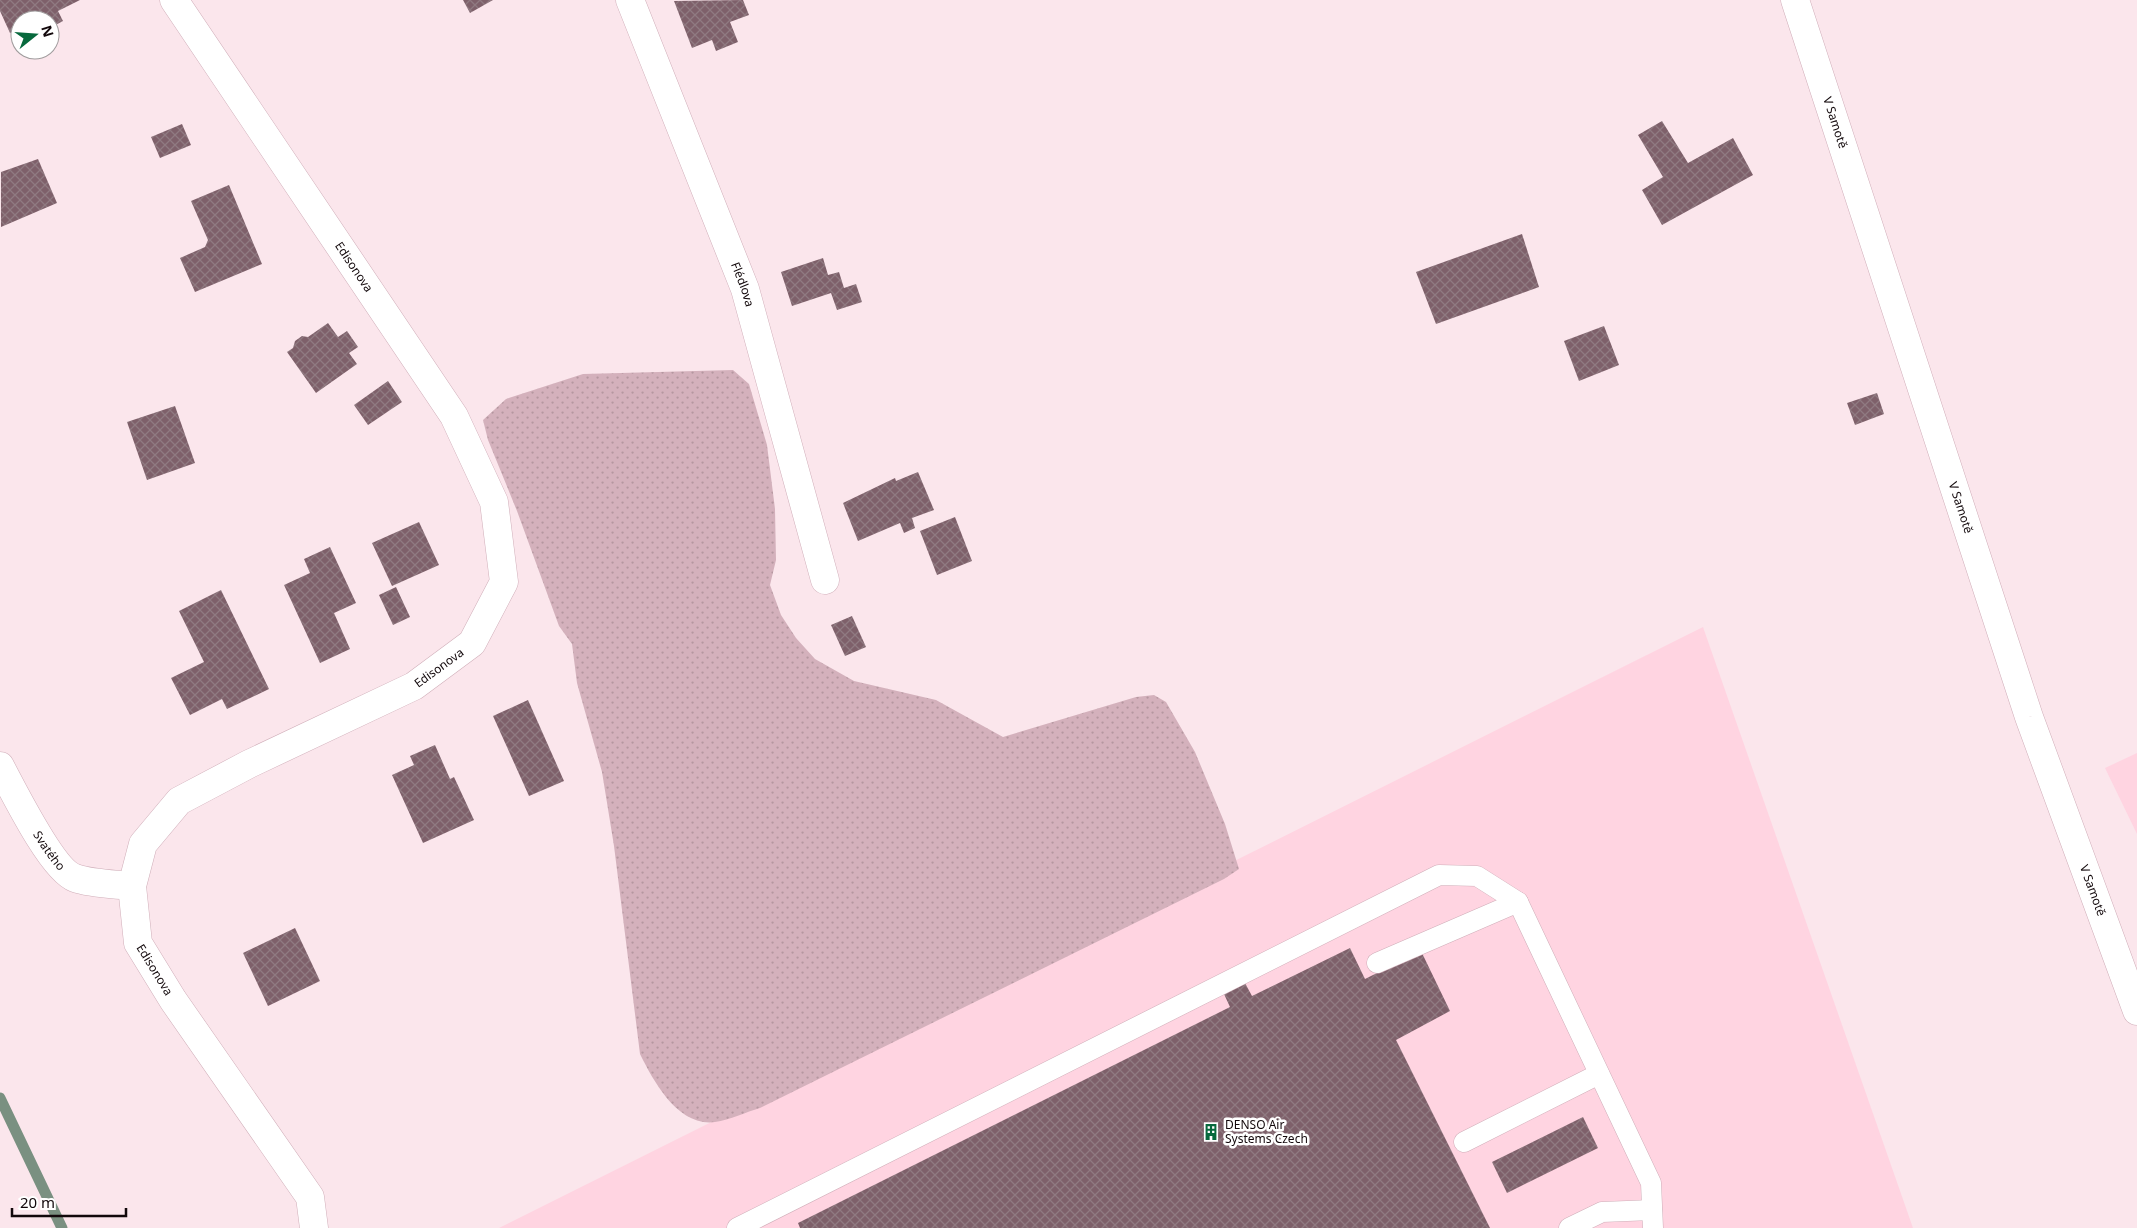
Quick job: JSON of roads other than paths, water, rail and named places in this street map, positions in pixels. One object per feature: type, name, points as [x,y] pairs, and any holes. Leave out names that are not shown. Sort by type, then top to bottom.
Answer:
[{"type":"street","name":"Edisonova","points":[[174,0],[454,416],[494,502],[504,582],[472,643],[414,686],[249,764],[179,801],[143,844],[132,886],[138,943],[173,1000],[310,1197],[314,1228]]},
{"type":"street","name":"Flédlova","points":[[630,0],[745,289],[825,580]]},
{"type":"street","name":"V Samotě","points":[[1795,0],[2029,717],[2137,1010]]},
{"type":"street","name":"Svatého","points":[[0,766],[40,839],[66,872],[73,878],[132,886]]},
{"type":"lane","points":[[737,1228],[1439,875],[1477,876],[1518,902],[1651,1183],[1653,1219],[1602,1212],[1569,1228]]},
{"type":"lane","points":[[1377,963],[1518,902]]},
{"type":"lane","points":[[1464,1142],[1599,1074]]},
{"type":"waterway","points":[[0,1098],[62,1228]]},
{"type":"place","name":"DENSO Air Systems Czech","points":[[1211,1132]]}]
